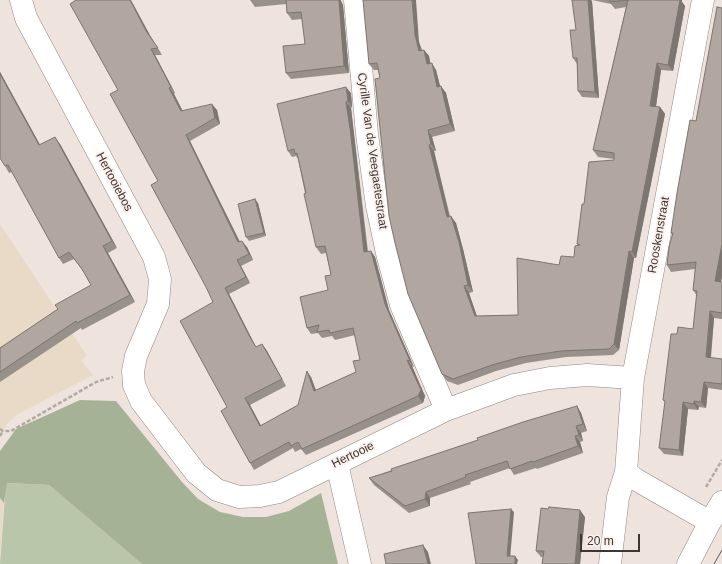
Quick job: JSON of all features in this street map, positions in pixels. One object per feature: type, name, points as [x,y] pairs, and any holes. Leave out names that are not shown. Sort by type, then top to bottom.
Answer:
[{"type":"street","name":"Hertooiebos","points":[[21,0],[26,18],[154,257],[160,278],[158,304],[136,356],[133,371]]},
{"type":"street","name":"Cyrille Van de Veegaetestraat","points":[[355,0],[367,134],[377,206],[387,253],[401,305],[446,410]]},
{"type":"street","name":"Rooskenstraat","points":[[610,564],[618,497],[626,472],[633,378],[703,0]]},
{"type":"street","name":"Hertooie","points":[[133,371],[134,385],[141,401],[196,473],[217,490],[239,496],[260,496],[279,492],[446,410],[514,385],[550,378],[587,376],[633,378]]},
{"type":"street","points":[[336,464],[360,564]]},
{"type":"street","points":[[626,472],[634,479],[710,522]]},
{"type":"street","points":[[688,564],[722,502]]},
{"type":"path","points":[[0,429],[3,431],[11,431],[96,382],[133,371]]},
{"type":"path","points":[[0,436],[3,431]]},
{"type":"shaded area","points":[[0,224],[87,356],[81,360],[93,375],[18,414],[8,423],[0,434]]},
{"type":"shaded area","points":[[0,498],[4,503],[0,558]]},
{"type":"green space","points":[[80,400],[116,401],[182,482],[198,499],[220,512],[243,517],[266,517],[289,511],[321,493],[338,564],[142,564],[49,485],[7,483],[4,503],[0,498],[0,451],[16,429]]},
{"type":"green space","points":[[6,483],[49,485],[142,564],[0,564]]},
{"type":"building","points":[[76,0],[130,0],[146,31],[158,48],[151,49],[171,87],[169,88],[181,111],[212,104],[215,118],[186,135],[238,242],[242,241],[249,254],[237,260],[246,277],[225,288],[256,347],[262,344],[282,379],[245,398],[260,426],[298,405],[307,371],[314,391],[356,372],[353,361],[360,360],[353,328],[330,333],[329,330],[317,332],[319,325],[307,328],[300,297],[328,290],[325,276],[331,275],[325,246],[316,247],[304,194],[306,193],[297,153],[295,154],[294,149],[288,151],[277,104],[346,87],[348,101],[346,102],[364,252],[371,251],[385,304],[410,361],[407,360],[421,390],[418,396],[302,449],[298,442],[291,446],[289,442],[250,463],[221,411],[227,407],[180,321],[213,302],[151,185],[158,181],[110,94],[118,90],[70,4]]},
{"type":"building","points":[[286,0],[339,0],[344,66],[286,73],[283,46],[305,44],[301,12],[287,13]]},
{"type":"building","points":[[363,0],[412,0],[415,35],[419,51],[424,50],[427,64],[432,63],[437,87],[441,86],[450,124],[428,130],[431,144],[429,145],[447,217],[451,216],[459,242],[468,285],[464,286],[475,316],[518,315],[517,258],[559,265],[561,256],[574,257],[575,246],[580,245],[577,244],[589,162],[614,160],[614,153],[593,150],[628,0],[680,0],[668,65],[657,63],[650,106],[660,107],[632,252],[629,251],[614,344],[609,349],[561,351],[521,357],[492,365],[453,379],[442,374],[408,294],[389,216],[375,79],[380,78],[377,63],[369,64]]},
{"type":"building","points":[[572,0],[588,0],[595,92],[578,91],[577,58],[573,58],[570,30],[576,30]]},
{"type":"building","points":[[610,0],[628,0],[610,2]]},
{"type":"building","points":[[717,7],[722,8],[722,244],[715,281],[722,282],[722,313],[710,311],[706,357],[722,359],[722,384],[704,382],[701,402],[694,401],[694,404],[683,402],[679,450],[659,448],[671,334],[677,334],[678,327],[693,329],[697,291],[693,290],[696,262],[667,265],[669,247],[673,233],[671,233],[677,193],[690,120],[696,121]]},
{"type":"building","points":[[0,74],[39,145],[55,137],[112,241],[103,246],[130,295],[77,323],[76,321],[0,372],[0,348],[58,309],[55,305],[91,285],[82,269],[69,252],[59,258],[8,165],[5,166],[0,158]]},
{"type":"building","points":[[255,199],[264,233],[246,237],[238,204]]},
{"type":"building","points":[[577,406],[583,424],[576,426],[579,435],[575,436],[578,446],[533,462],[532,461],[510,469],[507,461],[465,475],[466,477],[426,492],[425,499],[405,506],[369,478],[392,471],[391,469],[478,440],[477,438],[523,422]]},
{"type":"building","points":[[549,507],[580,510],[575,564],[542,564],[544,551],[536,551],[541,508],[548,509]]},
{"type":"building","points":[[511,509],[507,556],[515,556],[515,564],[476,564],[468,513]]},
{"type":"building","points":[[423,545],[428,564],[386,564],[384,554]]},
{"type":"tram line","points":[[714,564],[722,550]]}]
